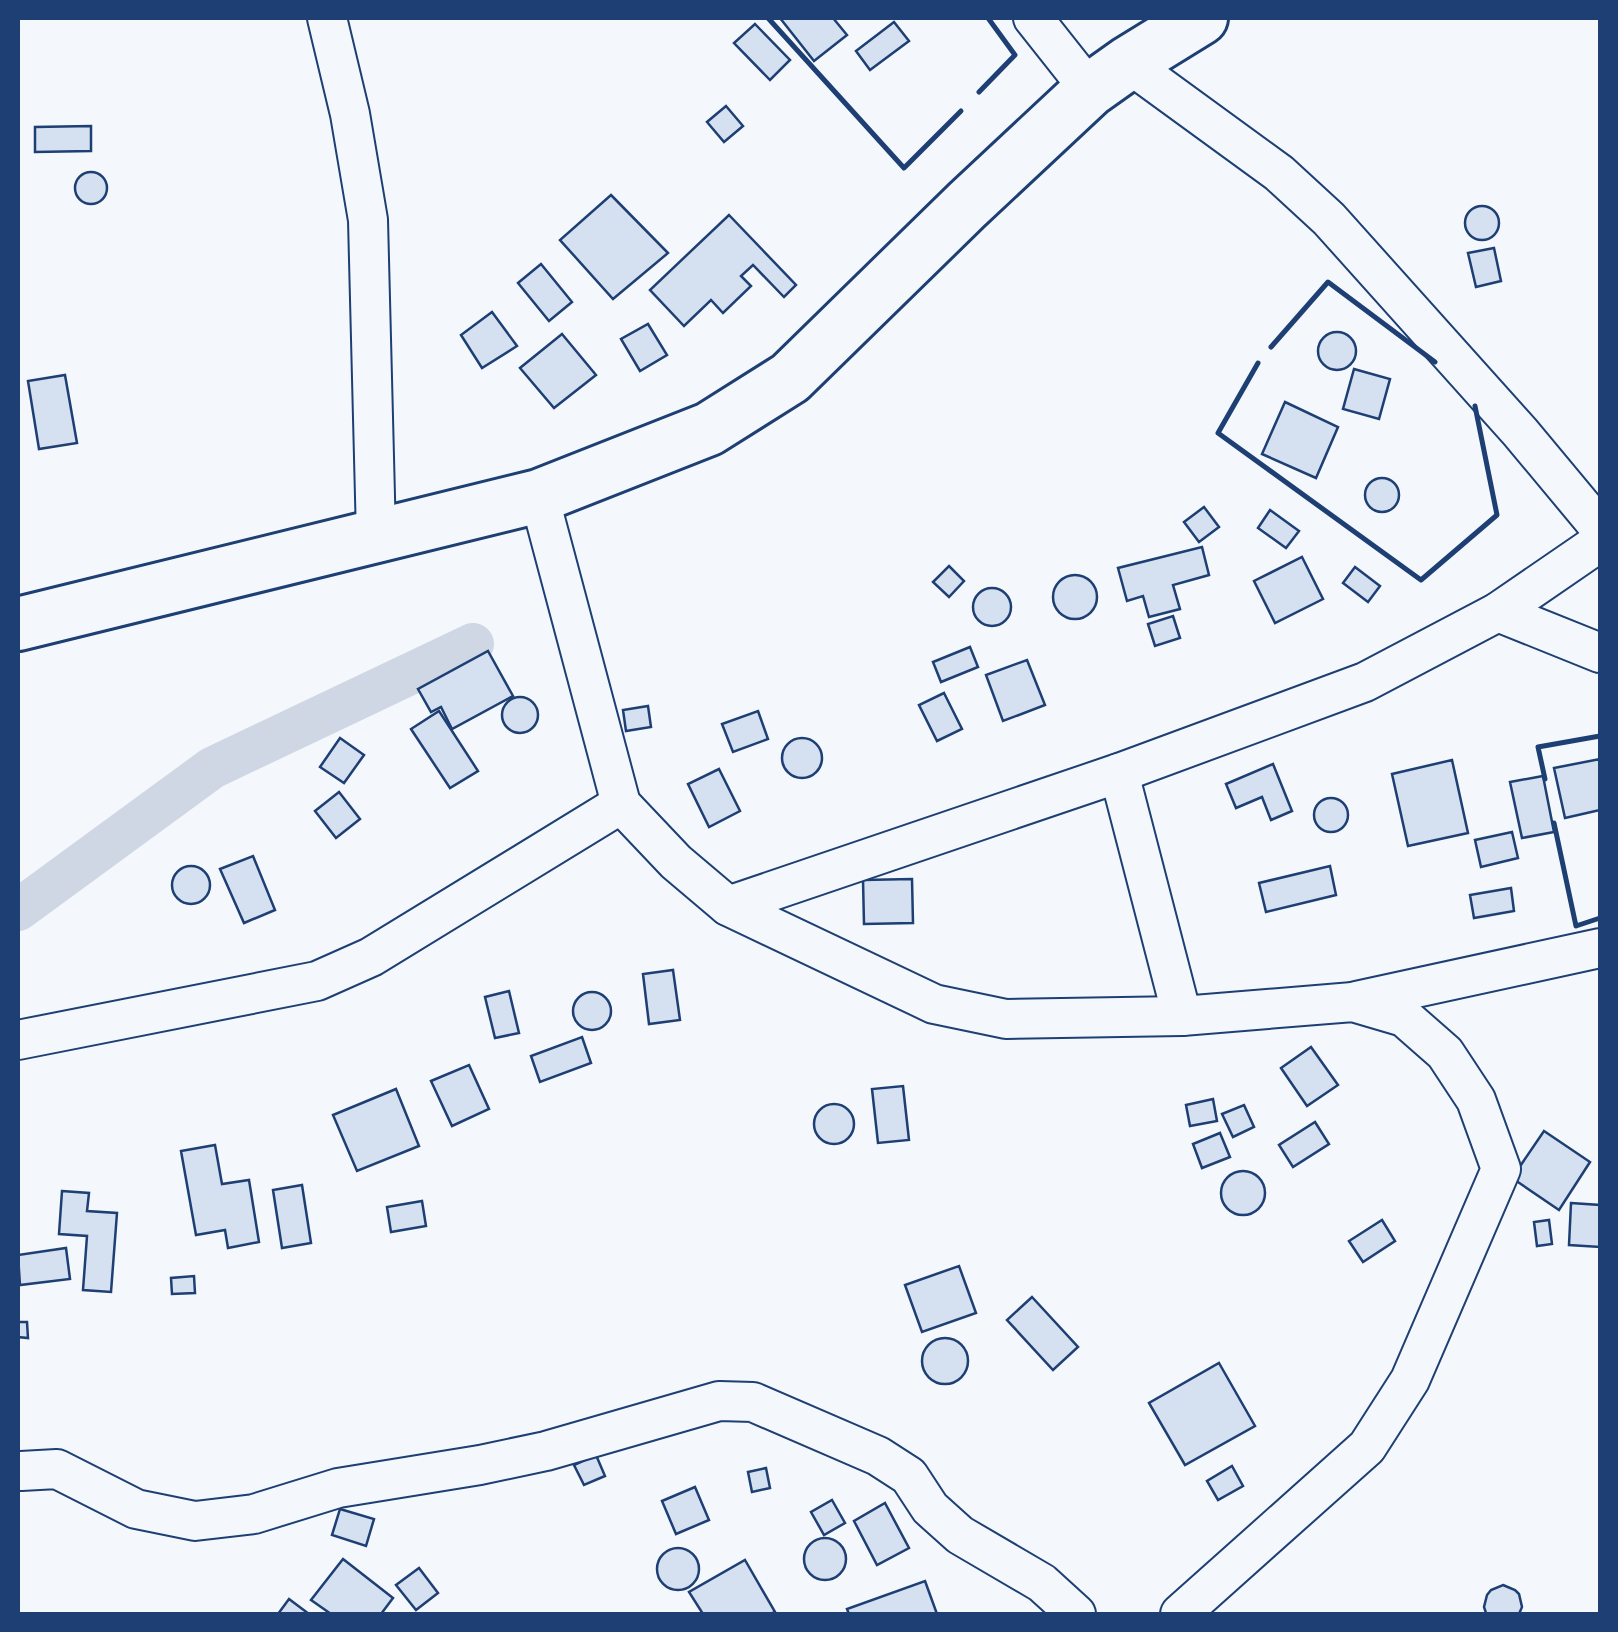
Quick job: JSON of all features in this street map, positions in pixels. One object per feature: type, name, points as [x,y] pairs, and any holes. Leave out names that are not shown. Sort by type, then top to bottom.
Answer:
[{"type":"street","points":[[328,18],[368,220],[376,536]]},
{"type":"street","points":[[1033,18],[1109,76],[1279,173],[1328,219],[1520,432],[1600,528]]},
{"type":"street","points":[[18,624],[539,496],[709,430],[790,378],[966,205],[1109,76],[1201,18]]},
{"type":"street","points":[[539,496],[621,804],[676,862],[728,906],[934,1004],[1006,1019],[1182,1016],[1353,1002],[1600,948]]},
{"type":"street","points":[[728,906],[1118,773],[1365,682],[1498,612],[1600,542]]},
{"type":"street","points":[[1498,612],[1600,653]]},
{"type":"street","points":[[1118,773],[1182,1016]]},
{"type":"street","points":[[18,1040],[316,980],[371,958],[621,804]]},
{"type":"street","points":[[1180,1614],[1366,1448],[1410,1380],[1501,1169],[1476,1100],[1444,1052],[1404,1017],[1353,1002]]},
{"type":"street","points":[[22,1471],[56,1469],[136,1509],[195,1521],[254,1514],[338,1488],[546,1451],[718,1402],[752,1402],[878,1456],[909,1476],[930,1508],[960,1535],[1042,1583],[1076,1614]]},
{"type":"building","points":[[780,18],[833,18],[847,35],[814,61]]},
{"type":"building","points":[[894,22],[909,41],[870,70],[856,51]]},
{"type":"building","points":[[755,24],[790,60],[770,80],[734,43]]},
{"type":"building","points":[[726,106],[743,126],[724,142],[707,122]]},
{"type":"building","points":[[91,126],[91,151],[35,152],[35,127]]},
{"type":"building","points":[[91,172],[102,177],[107,188],[102,199],[91,204],[80,199],[75,188],[80,177]]},
{"type":"building","points":[[611,195],[668,253],[613,299],[560,240]]},
{"type":"building","points":[[1482,206],[1494,211],[1499,223],[1494,235],[1482,240],[1470,235],[1465,223],[1470,211]]},
{"type":"building","points":[[729,215],[796,285],[784,297],[753,265],[741,276],[751,286],[723,313],[711,300],[684,326],[650,290]]},
{"type":"building","points":[[1494,248],[1501,281],[1476,287],[1468,253]]},
{"type":"building","points":[[541,264],[572,302],[549,321],[518,283]]},
{"type":"building","points":[[492,312],[517,346],[482,368],[461,335]]},
{"type":"building","points":[[648,324],[667,355],[640,371],[621,339]]},
{"type":"building","points":[[1337,332],[1350,338],[1356,351],[1350,364],[1337,370],[1324,364],[1318,351],[1324,338]]},
{"type":"building","points":[[562,334],[596,375],[554,408],[520,368]]},
{"type":"building","points":[[1354,369],[1390,379],[1379,419],[1343,409]]},
{"type":"building","points":[[65,375],[77,443],[39,449],[28,381]]},
{"type":"building","points":[[1285,402],[1338,427],[1316,478],[1262,454]]},
{"type":"building","points":[[1382,478],[1394,483],[1399,495],[1394,507],[1382,512],[1370,507],[1365,495],[1370,483]]},
{"type":"building","points":[[1204,507],[1219,527],[1199,542],[1184,522]]},
{"type":"building","points":[[1270,510],[1299,531],[1286,548],[1258,528]]},
{"type":"building","points":[[1202,547],[1209,575],[1173,585],[1180,609],[1149,617],[1143,596],[1127,601],[1118,568]]},
{"type":"building","points":[[1302,557],[1323,599],[1275,623],[1254,581]]},
{"type":"building","points":[[949,566],[964,581],[949,597],[933,582]]},
{"type":"building","points":[[1355,567],[1380,586],[1368,602],[1343,583]]},
{"type":"building","points":[[1075,575],[1090,582],[1097,597],[1090,612],[1075,619],[1060,612],[1053,597],[1060,582]]},
{"type":"building","points":[[992,588],[1005,594],[1011,607],[1005,620],[992,626],[979,620],[973,607],[979,594]]},
{"type":"building","points":[[1173,616],[1180,638],[1155,646],[1148,624]]},
{"type":"building","points":[[970,647],[978,667],[941,682],[933,662]]},
{"type":"building","points":[[488,651],[513,696],[452,729],[441,707],[431,712],[418,689]]},
{"type":"building","points":[[1027,660],[1045,705],[1003,721],[986,675]]},
{"type":"building","points":[[944,693],[962,729],[937,741],[919,705]]},
{"type":"building","points":[[520,697],[533,702],[538,715],[533,728],[520,733],[507,728],[502,715],[507,702]]},
{"type":"building","points":[[648,706],[651,727],[626,731],[623,710]]},
{"type":"building","points":[[439,711],[478,771],[450,788],[411,729]]},
{"type":"building","points":[[758,711],[768,739],[733,752],[722,724]]},
{"type":"building","points":[[340,738],[364,755],[344,783],[320,767]]},
{"type":"building","points":[[802,738],[816,744],[822,758],[816,772],[802,778],[788,772],[782,758],[788,744]]},
{"type":"building","points":[[1600,759],[1600,810],[1565,818],[1554,768]]},
{"type":"building","points":[[1452,760],[1468,833],[1408,846],[1392,774]]},
{"type":"building","points":[[1273,764],[1292,811],[1271,820],[1262,797],[1236,808],[1226,784]]},
{"type":"building","points":[[719,769],[740,811],[709,827],[688,784]]},
{"type":"building","points":[[1543,776],[1554,832],[1522,838],[1510,782]]},
{"type":"building","points":[[339,792],[360,819],[336,838],[315,811]]},
{"type":"building","points":[[1331,798],[1343,803],[1348,815],[1343,827],[1331,832],[1319,827],[1314,815],[1319,803]]},
{"type":"building","points":[[1512,832],[1518,858],[1481,867],[1475,840]]},
{"type":"building","points":[[253,856],[275,910],[244,923],[220,869]]},
{"type":"building","points":[[191,866],[204,872],[210,885],[204,898],[191,904],[178,898],[172,885],[178,872]]},
{"type":"building","points":[[1330,866],[1336,895],[1266,912],[1259,883]]},
{"type":"building","points":[[912,879],[913,923],[864,924],[863,880]]},
{"type":"building","points":[[1511,888],[1514,911],[1474,918],[1470,895]]},
{"type":"building","points":[[673,970],[680,1020],[649,1024],[643,974]]},
{"type":"building","points":[[509,991],[519,1033],[495,1038],[485,997]]},
{"type":"building","points":[[592,992],[606,997],[611,1011],[606,1025],[592,1030],[578,1025],[573,1011],[578,997]]},
{"type":"building","points":[[582,1037],[591,1063],[540,1082],[531,1056]]},
{"type":"building","points":[[1311,1047],[1338,1085],[1307,1106],[1281,1068]]},
{"type":"building","points":[[469,1065],[489,1109],[452,1126],[431,1081]]},
{"type":"building","points":[[903,1086],[909,1140],[878,1143],[872,1089]]},
{"type":"building","points":[[396,1089],[419,1146],[357,1171],[333,1115]]},
{"type":"building","points":[[1213,1099],[1217,1121],[1190,1126],[1186,1105]]},
{"type":"building","points":[[834,1104],[848,1110],[854,1124],[848,1138],[834,1144],[820,1138],[814,1124],[820,1110]]},
{"type":"building","points":[[1244,1105],[1254,1127],[1233,1137],[1222,1114]]},
{"type":"building","points":[[1315,1122],[1329,1144],[1293,1167],[1279,1145]]},
{"type":"building","points":[[1544,1131],[1590,1162],[1559,1210],[1512,1178]]},
{"type":"building","points":[[1220,1133],[1230,1157],[1202,1168],[1193,1144]]},
{"type":"building","points":[[215,1145],[222,1184],[249,1180],[259,1242],[228,1248],[225,1230],[196,1235],[181,1151]]},
{"type":"building","points":[[1243,1171],[1258,1178],[1265,1193],[1258,1208],[1243,1215],[1228,1208],[1221,1193],[1228,1178]]},
{"type":"building","points":[[302,1185],[311,1243],[282,1248],[273,1190]]},
{"type":"building","points":[[62,1191],[89,1193],[87,1211],[117,1213],[111,1292],[83,1290],[87,1236],[59,1234]]},
{"type":"building","points":[[422,1201],[426,1226],[391,1232],[387,1207]]},
{"type":"building","points":[[1571,1203],[1600,1205],[1600,1247],[1569,1245]]},
{"type":"building","points":[[1382,1220],[1395,1241],[1363,1262],[1349,1241]]},
{"type":"building","points":[[1549,1220],[1552,1244],[1537,1246],[1534,1222]]},
{"type":"building","points":[[66,1248],[70,1279],[20,1285],[18,1255]]},
{"type":"building","points":[[959,1266],[976,1313],[922,1332],[905,1285]]},
{"type":"building","points":[[194,1276],[195,1293],[172,1294],[171,1278]]},
{"type":"building","points":[[1032,1297],[1078,1347],[1053,1370],[1007,1320]]},
{"type":"building","points":[[18,1322],[27,1322],[28,1338],[18,1337]]},
{"type":"building","points":[[945,1338],[961,1345],[968,1361],[961,1377],[945,1384],[929,1377],[922,1361],[929,1345]]},
{"type":"building","points":[[1219,1363],[1255,1426],[1185,1465],[1149,1403]]},
{"type":"building","points":[[596,1455],[605,1476],[584,1485],[574,1465]]},
{"type":"building","points":[[1232,1466],[1243,1486],[1218,1500],[1207,1481]]},
{"type":"building","points":[[766,1468],[770,1488],[752,1492],[748,1472]]},
{"type":"building","points":[[695,1487],[709,1520],[676,1534],[662,1501]]},
{"type":"building","points":[[832,1500],[845,1523],[824,1535],[811,1512]]},
{"type":"building","points":[[885,1503],[909,1548],[877,1565],[854,1521]]},
{"type":"building","points":[[340,1509],[374,1519],[366,1546],[332,1535]]},
{"type":"building","points":[[825,1538],[840,1544],[846,1559],[840,1574],[825,1580],[810,1574],[804,1559],[810,1544]]},
{"type":"building","points":[[678,1548],[693,1554],[699,1569],[693,1584],[678,1590],[663,1584],[657,1569],[663,1554]]},
{"type":"building","points":[[343,1559],[393,1598],[381,1614],[331,1614],[311,1600]]},
{"type":"building","points":[[745,1560],[775,1612],[703,1614],[689,1592]]},
{"type":"building","points":[[419,1568],[438,1593],[416,1610],[396,1585]]},
{"type":"building","points":[[925,1581],[937,1614],[849,1614],[847,1609]]},
{"type":"building","points":[[1503,1585],[1519,1594],[1519,1614],[1486,1613],[1487,1595]]},
{"type":"building","points":[[289,1599],[309,1614],[278,1614]]},
{"type":"waterway","points":[[18,910],[212,768],[473,644]]},
{"type":"wall","points":[[768,18],[904,168],[961,111]]},
{"type":"wall","points":[[979,92],[1015,55],[988,18]]},
{"type":"wall","points":[[1271,347],[1328,282],[1435,362]]},
{"type":"wall","points":[[1258,363],[1218,433],[1421,580],[1497,515],[1475,406]]},
{"type":"wall","points":[[1545,779],[1538,747],[1600,736]]},
{"type":"wall","points":[[1554,823],[1576,926],[1600,918]]}]
